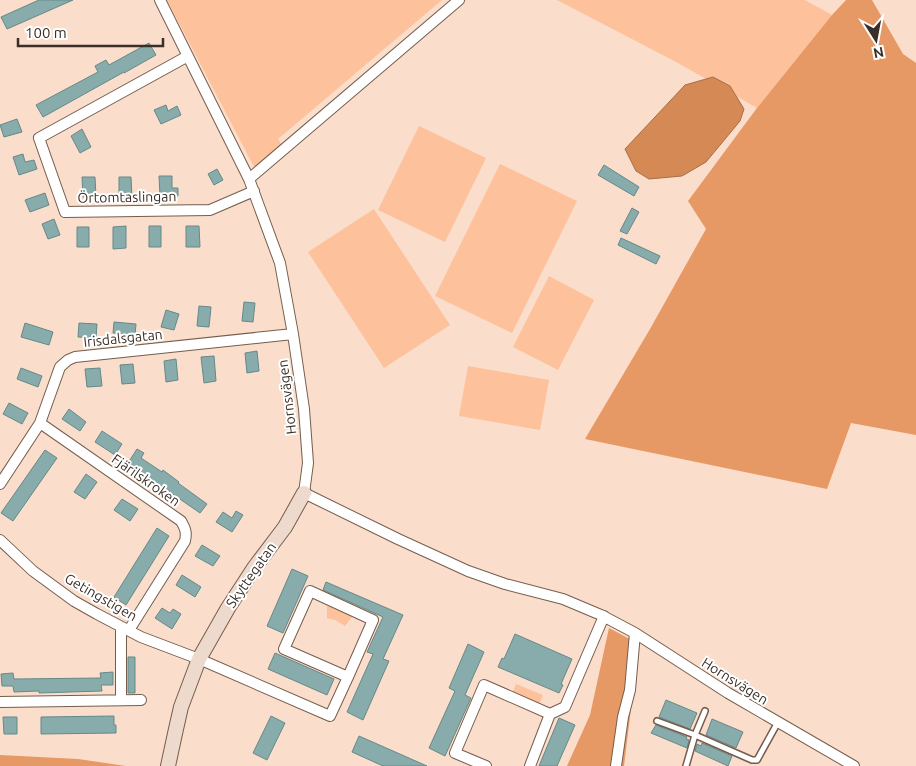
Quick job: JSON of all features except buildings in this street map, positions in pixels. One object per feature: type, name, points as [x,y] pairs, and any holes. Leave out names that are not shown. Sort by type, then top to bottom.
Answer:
[{"type":"street","name":"Hornsvägen","points":[[160,0],[249,179],[280,263],[304,409],[308,463],[304,493],[468,571],[505,584],[563,599],[604,616],[635,633],[728,693],[854,766]]},
{"type":"street","points":[[249,179],[458,0]]},
{"type":"street","name":"Örtomtaslingan","points":[[188,56],[39,138],[65,212],[210,210],[254,191]]},
{"type":"street","name":"Irisdalsgatan","points":[[0,484],[40,423],[60,367],[68,360],[75,357],[293,334]]},
{"type":"street","name":"Fjärilskroken","points":[[40,423],[181,521],[185,527],[185,541],[125,628]]},
{"type":"street","name":"Skyttegatan","points":[[169,762],[181,707],[199,659],[228,608],[254,568],[285,527],[304,493]]},
{"type":"street","name":"Getingstigen","points":[[0,540],[33,571],[74,600],[141,637],[199,659]]},
{"type":"street","points":[[199,659],[330,716],[348,677],[373,620],[310,591],[284,649],[348,677]]},
{"type":"street","points":[[530,766],[550,714],[565,707],[604,616]]},
{"type":"street","points":[[120,700],[125,628]]},
{"type":"street","points":[[616,766],[623,717],[630,690],[635,633]]},
{"type":"street","points":[[486,766],[455,753],[484,685],[550,714]]},
{"type":"street","points":[[0,702],[140,700]]},
{"type":"lane","points":[[686,766],[695,735],[705,711]]},
{"type":"lane","points":[[657,721],[695,735],[757,763],[778,722]]},
{"type":"shaded area","points":[[167,0],[442,0],[278,139],[282,145],[254,167]]},
{"type":"shaded area","points":[[557,0],[805,0],[832,15],[757,108],[678,63]]},
{"type":"shaded area","points":[[846,0],[872,0],[903,54],[916,63],[916,435],[851,423],[827,489],[585,439],[706,229],[688,201],[757,108]]},
{"type":"shaded area","points":[[713,77],[730,86],[744,109],[740,121],[706,162],[682,176],[649,179],[636,171],[625,149],[685,85]]},
{"type":"shaded area","points":[[419,126],[486,158],[445,242],[378,210]]},
{"type":"shaded area","points":[[500,164],[577,201],[512,333],[435,296]]},
{"type":"shaded area","points":[[374,209],[450,325],[384,368],[308,252]]},
{"type":"shaded area","points":[[549,276],[594,300],[558,370],[513,347]]},
{"type":"shaded area","points":[[468,366],[549,380],[540,430],[459,416]]},
{"type":"shaded area","points":[[332,605],[352,617],[345,626],[327,618],[327,606]]},
{"type":"shaded area","points":[[609,628],[639,644],[624,766],[567,766],[590,715]]},
{"type":"shaded area","points":[[516,684],[543,695],[539,705],[512,694]]},
{"type":"shaded area","points":[[0,755],[78,759],[126,766],[0,766]]}]
